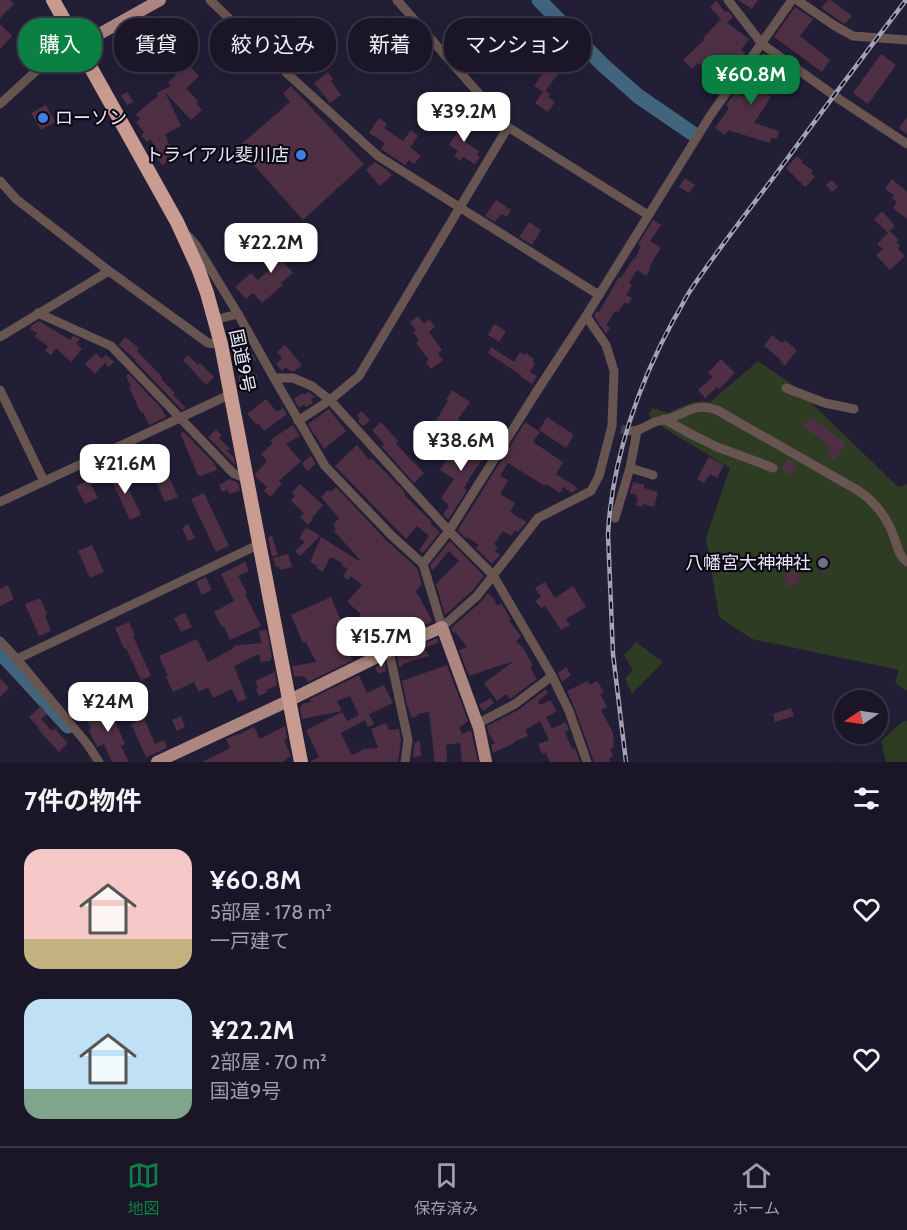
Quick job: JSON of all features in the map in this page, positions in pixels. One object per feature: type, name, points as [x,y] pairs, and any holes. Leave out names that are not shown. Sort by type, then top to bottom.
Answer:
[{"type":"highway","name":"国道9号","points":[[53,0],[63,18]]},
{"type":"highway","name":"国道9号","points":[[93,72],[177,222],[198,268],[214,320],[231,394],[301,762]]},
{"type":"main road","points":[[102,33],[160,0]]},
{"type":"main road","points":[[157,762],[442,627],[477,724],[486,762]]},
{"type":"street","points":[[210,0],[378,156],[599,295]]},
{"type":"street","points":[[397,0],[508,127],[648,215]]},
{"type":"street","points":[[728,0],[762,44],[907,144]]},
{"type":"street","points":[[423,564],[449,531],[710,116],[792,0]]},
{"type":"street","points":[[797,0],[853,36],[907,40]]},
{"type":"street","points":[[0,103],[35,72]]},
{"type":"street","points":[[298,420],[330,400],[359,376],[508,127]]},
{"type":"street","points":[[0,181],[16,199],[109,271],[208,343],[221,344]]},
{"type":"street","points":[[177,222],[196,245],[326,466],[392,536],[423,564],[442,627],[477,596],[538,518],[591,491],[625,429],[655,422],[700,406],[717,410],[860,490],[883,512],[899,552],[907,562]]},
{"type":"street","points":[[0,336],[109,271]]},
{"type":"street","points":[[38,313],[111,346],[233,473],[247,479]]},
{"type":"street","points":[[214,320],[238,314]]},
{"type":"street","points":[[586,316],[606,345],[614,371],[625,429],[630,468],[615,519]]},
{"type":"street","points":[[274,378],[293,378],[312,386],[330,400],[449,531],[493,575],[552,676],[569,711],[587,762]]},
{"type":"street","points":[[786,388],[825,403],[854,409]]},
{"type":"street","points":[[0,390],[44,481]]},
{"type":"street","points":[[0,502],[231,394]]},
{"type":"street","points":[[664,419],[716,446],[773,468]]},
{"type":"street","points":[[630,468],[653,475]]},
{"type":"street","points":[[17,659],[260,544]]},
{"type":"street","points":[[0,641],[88,745],[99,762]]},
{"type":"street","points":[[389,651],[408,740],[405,762]]},
{"type":"street","points":[[477,724],[515,704],[552,676]]},
{"type":"green space","points":[[758,361],[794,386],[898,487],[907,484],[907,691],[895,683],[899,670],[752,639],[719,617],[706,538],[730,468],[651,420],[649,414],[652,408],[668,413],[694,403],[710,402]]},
{"type":"green space","points":[[636,642],[663,662],[632,694],[625,678],[633,670],[624,655]]},
{"type":"green space","points":[[903,721],[907,721],[907,762],[886,762],[882,744],[888,744],[888,735]]},
{"type":"building","points":[[0,0],[10,0],[14,4],[0,18]]},
{"type":"building","points":[[738,0],[758,0],[752,9]]},
{"type":"building","points":[[828,0],[852,16],[845,24],[821,8]]},
{"type":"building","points":[[716,1],[726,13],[728,11],[733,17],[727,23],[749,39],[741,50],[745,53],[725,81],[698,63],[692,69],[683,60],[704,40],[703,38],[721,19],[710,7]]},
{"type":"building","points":[[795,7],[813,19],[800,36],[830,60],[822,72],[774,37]]},
{"type":"building","points":[[0,24],[12,36],[0,49]]},
{"type":"building","points":[[763,53],[775,61],[772,66],[776,69],[762,91],[771,97],[754,123],[779,131],[777,139],[771,138],[770,143],[728,130],[725,135],[715,128],[729,108],[726,105],[735,92],[744,97],[755,79],[748,75]]},
{"type":"building","points":[[881,54],[896,65],[868,104],[853,93]]},
{"type":"building","points":[[179,72],[195,72],[199,76],[186,88],[198,101],[196,103],[202,110],[191,120],[165,92],[181,126],[165,134],[175,153],[167,158],[169,161],[162,165],[157,158],[161,155],[150,139],[147,142],[141,135],[144,132],[136,122],[140,119],[136,114],[158,96],[157,93],[171,86],[168,82]]},
{"type":"building","points":[[328,72],[333,79],[331,81],[341,95],[330,103],[314,83]]},
{"type":"building","points":[[543,72],[559,73],[545,91],[550,94],[548,97],[555,102],[548,112],[535,103],[543,92],[534,86]]},
{"type":"building","name":"トライアル斐川店","points":[[291,86],[364,164],[303,220],[238,147],[290,102],[283,93]]},
{"type":"building","points":[[128,92],[133,102],[127,105],[121,95]]},
{"type":"building","name":"ローソン","points":[[46,105],[55,122],[41,130],[31,113]]},
{"type":"building","points":[[907,117],[907,134],[899,128]]},
{"type":"building","points":[[379,118],[387,124],[384,128],[403,141],[411,130],[418,136],[410,147],[421,156],[414,164],[409,160],[405,165],[381,149],[385,143],[369,133]]},
{"type":"building","points":[[463,119],[475,127],[465,142],[479,151],[477,155],[480,157],[475,164],[463,157],[460,161],[454,156],[458,151],[449,145],[457,133],[454,131]]},
{"type":"building","points":[[797,156],[813,171],[811,173],[815,177],[805,187],[786,168]]},
{"type":"building","points":[[375,162],[392,175],[380,186],[366,170]]},
{"type":"building","points":[[685,178],[695,185],[689,193],[679,187]]},
{"type":"building","points":[[892,179],[907,192],[907,219],[893,208],[897,202],[892,198],[894,195],[885,189]]},
{"type":"building","points":[[832,180],[838,187],[832,192],[826,185]]},
{"type":"building","points":[[496,200],[511,210],[507,217],[501,214],[495,222],[485,216]]},
{"type":"building","points":[[882,211],[895,226],[888,233],[874,219]]},
{"type":"building","points":[[653,220],[661,225],[650,241],[661,248],[646,276],[637,270],[629,283],[632,285],[626,295],[632,298],[628,304],[625,302],[618,312],[615,311],[606,325],[610,328],[606,334],[594,316],[597,311],[599,312],[619,277],[621,278],[634,260],[641,246],[638,244]]},
{"type":"building","points":[[529,222],[541,230],[532,245],[519,237]]},
{"type":"building","points":[[890,231],[899,240],[896,242],[900,246],[898,249],[905,256],[890,270],[876,255],[883,249],[877,244]]},
{"type":"building","points":[[297,234],[305,243],[282,260],[293,273],[262,303],[253,293],[246,299],[235,287],[251,273],[258,280],[271,268],[267,263],[273,258],[271,256]]},
{"type":"building","points":[[418,316],[424,324],[429,319],[435,327],[429,332],[442,350],[438,353],[443,360],[431,369],[426,362],[429,360],[416,343],[419,340],[410,322]]},
{"type":"building","points":[[39,321],[70,340],[73,336],[80,339],[76,343],[82,349],[71,362],[56,348],[51,355],[45,351],[48,346],[35,337],[37,333],[30,329]]},
{"type":"building","points":[[494,324],[506,331],[499,342],[488,335]]},
{"type":"building","points":[[772,335],[782,343],[785,340],[797,350],[785,366],[764,346]]},
{"type":"building","points":[[125,337],[139,348],[137,351],[162,377],[161,379],[175,393],[173,395],[186,408],[182,410],[119,345]]},
{"type":"building","points":[[244,339],[256,360],[250,363],[240,360],[232,347]]},
{"type":"building","points":[[285,345],[302,365],[294,371],[286,367],[282,371],[276,364],[282,358],[277,352]]},
{"type":"building","points":[[491,347],[514,362],[520,352],[534,359],[532,362],[535,364],[530,372],[537,376],[532,384],[488,353]]},
{"type":"building","points":[[96,353],[102,359],[106,355],[114,362],[109,367],[105,363],[95,374],[85,364]]},
{"type":"building","points":[[188,355],[214,377],[206,385],[183,360]]},
{"type":"building","points":[[721,359],[735,373],[719,389],[717,387],[705,398],[698,390],[713,377],[708,373]]},
{"type":"building","points":[[129,374],[161,408],[166,417],[149,425],[129,387],[131,387],[126,376]]},
{"type":"building","points":[[257,374],[258,380],[240,384],[238,376]]},
{"type":"building","points":[[452,390],[470,402],[458,419],[467,427],[459,438],[435,422]]},
{"type":"building","points":[[309,392],[315,397],[311,399],[313,403],[299,408],[294,399]]},
{"type":"building","points":[[266,399],[277,412],[283,408],[287,414],[264,431],[247,414]]},
{"type":"building","points":[[329,409],[346,431],[324,449],[308,424]]},
{"type":"building","points":[[362,411],[370,421],[363,426],[358,421],[360,419],[357,415]]},
{"type":"building","points":[[547,417],[574,435],[566,448],[539,430]]},
{"type":"building","points":[[811,417],[846,444],[834,460],[827,454],[832,448],[803,426]]},
{"type":"building","points":[[381,422],[398,441],[396,444],[424,473],[414,483],[382,447],[384,444],[372,430]]},
{"type":"building","points":[[525,422],[540,432],[533,442],[563,462],[556,474],[578,488],[572,493],[563,487],[560,493],[508,463],[500,476],[508,480],[500,494],[515,503],[510,512],[527,522],[518,532],[515,530],[511,536],[503,531],[494,544],[498,547],[495,551],[500,555],[492,564],[476,548],[479,545],[465,538],[458,530]]},
{"type":"building","points":[[293,425],[300,436],[286,444],[301,461],[279,481],[282,483],[271,497],[264,491],[267,487],[255,474],[267,461],[261,454],[273,443],[270,440]]},
{"type":"building","points":[[216,430],[222,435],[219,438],[230,449],[227,451],[234,457],[235,465],[208,437]]},
{"type":"building","points":[[184,432],[214,463],[217,470],[198,475],[180,433]]},
{"type":"building","points":[[487,434],[493,438],[464,488],[467,490],[448,520],[443,514],[449,506],[441,498],[454,479],[440,470],[459,441],[477,452]]},
{"type":"building","points":[[154,443],[178,497],[165,502],[141,449]]},
{"type":"building","points":[[357,445],[369,460],[372,459],[403,490],[406,497],[440,532],[423,553],[419,550],[429,536],[417,526],[406,539],[335,466]]},
{"type":"building","points":[[311,456],[316,464],[307,471],[302,463]]},
{"type":"building","points":[[709,457],[724,465],[717,478],[710,474],[704,483],[697,479]]},
{"type":"building","points":[[787,459],[797,465],[791,475],[781,469]]},
{"type":"building","points":[[120,470],[141,515],[130,520],[109,475]]},
{"type":"building","points":[[230,479],[238,483],[240,490],[230,494],[227,490],[222,492],[219,485]]},
{"type":"building","points":[[89,480],[98,498],[85,504],[76,486]]},
{"type":"building","points":[[633,482],[658,492],[654,507],[636,505],[637,495],[630,493]]},
{"type":"building","points":[[300,484],[323,505],[308,525],[300,517],[304,513],[291,501],[295,496],[292,493]]},
{"type":"building","points":[[336,487],[387,541],[417,568],[422,584],[415,592],[432,621],[390,642],[387,638],[375,647],[366,635],[372,631],[359,616],[361,614],[347,602],[362,585],[351,576],[348,580],[343,576],[348,569],[341,565],[343,563],[330,557],[323,572],[310,562],[321,537],[360,560],[334,531],[336,529],[333,525],[339,518],[321,497],[328,490],[330,492]]},
{"type":"building","points":[[204,493],[229,546],[216,552],[191,499]]},
{"type":"building","points":[[188,524],[195,538],[188,541],[182,528]]},
{"type":"building","points":[[306,527],[320,536],[300,556],[295,551],[305,542],[299,539]]},
{"type":"building","points":[[272,536],[278,555],[272,557],[268,537]]},
{"type":"building","points":[[450,541],[484,576],[472,591],[445,615],[436,584],[459,561],[449,551],[432,571],[430,565]]},
{"type":"building","points":[[92,545],[104,572],[90,578],[78,551]]},
{"type":"building","points":[[288,554],[292,567],[280,570],[276,567],[273,558]]},
{"type":"building","name":"八幡宮大神神社","points":[[827,554],[829,571],[821,573],[818,556]]},
{"type":"building","points":[[245,562],[249,571],[238,576],[261,626],[230,640],[214,612],[234,601],[221,574]]},
{"type":"building","points":[[796,570],[801,581],[788,587],[783,576]]},
{"type":"building","points":[[206,577],[212,590],[202,595],[196,582]]},
{"type":"building","points":[[545,582],[555,598],[573,586],[586,607],[566,619],[570,625],[561,630],[545,606],[541,608],[535,601],[541,597],[535,588]]},
{"type":"building","points":[[8,585],[14,599],[0,606],[0,589]]},
{"type":"building","points":[[488,593],[495,600],[496,605],[502,604],[511,620],[509,621],[521,636],[516,641],[533,665],[530,668],[537,679],[510,699],[506,694],[497,701],[484,683],[514,661],[469,676],[459,650],[467,647],[451,628]]},
{"type":"building","points":[[331,597],[354,655],[351,656],[353,660],[308,682],[304,676],[294,677],[292,666],[316,662],[306,642],[303,643],[291,615]]},
{"type":"building","points":[[40,598],[51,631],[39,636],[25,604]]},
{"type":"building","points":[[185,613],[192,627],[181,632],[174,618]]},
{"type":"building","points":[[129,622],[151,676],[141,680],[115,628]]},
{"type":"building","points":[[267,630],[271,661],[261,662],[259,654],[234,666],[247,699],[238,702],[232,689],[213,698],[208,687],[199,692],[194,682],[173,692],[159,656],[197,639],[208,662],[234,648],[233,646],[261,643],[259,631]]},
{"type":"building","points":[[437,638],[439,642],[425,648],[429,656],[399,667],[397,656]]},
{"type":"building","points":[[385,662],[386,671],[378,674],[375,667]]},
{"type":"building","points":[[447,665],[468,721],[459,728],[462,734],[471,730],[478,762],[462,762],[460,743],[446,745],[447,762],[435,762],[429,712],[417,714],[412,718],[407,705],[402,681]]},
{"type":"building","points":[[566,667],[571,675],[562,682],[558,673]]},
{"type":"building","points":[[275,672],[277,685],[259,696],[255,681]]},
{"type":"building","points":[[359,675],[367,693],[384,685],[393,703],[369,714],[374,724],[368,727],[365,720],[341,733],[352,755],[364,749],[378,748],[371,729],[386,723],[389,730],[399,729],[401,740],[398,762],[310,762],[319,757],[306,730],[342,712],[347,721],[359,715],[350,696],[337,701],[342,711],[302,719],[300,708],[302,704],[311,702],[310,699]]},
{"type":"building","points":[[0,678],[9,688],[0,697]]},
{"type":"building","points":[[588,681],[590,685],[597,681],[604,692],[600,694],[607,707],[601,710],[613,733],[614,747],[610,749],[613,756],[609,758],[610,762],[594,762],[567,691]]},
{"type":"building","points":[[546,689],[548,693],[538,701],[540,705],[550,700],[557,711],[546,717],[552,729],[566,722],[569,730],[565,732],[580,762],[550,762],[546,753],[542,754],[538,744],[549,740],[540,721],[525,730],[528,736],[493,753],[491,744],[495,744],[487,726],[518,710]]},
{"type":"building","points":[[491,698],[494,703],[483,711],[479,705]]},
{"type":"building","points":[[111,701],[117,715],[113,717],[125,744],[121,746],[129,762],[112,762],[104,744],[97,747],[89,730],[91,729],[87,721],[102,714],[99,707]]},
{"type":"building","points":[[41,706],[47,714],[41,719],[52,731],[54,728],[68,743],[59,752],[29,717]]},
{"type":"building","points":[[791,708],[794,716],[775,722],[773,714]]},
{"type":"building","points":[[181,716],[185,727],[177,731],[172,720]]},
{"type":"building","points":[[144,718],[155,744],[164,740],[167,748],[146,757],[131,724]]},
{"type":"building","points":[[285,726],[287,738],[284,740],[291,756],[282,762],[202,762],[230,748],[226,739],[254,727],[260,739]]},
{"type":"building","points":[[420,741],[421,756],[413,757],[414,743]]},
{"type":"waterway","points":[[539,0],[603,65],[638,96],[692,133]]},
{"type":"waterway","points":[[0,652],[68,726]]},
{"type":"tunnel","points":[[621,429],[631,431]]},
{"type":"railway","points":[[626,762],[613,654],[608,534],[615,478],[629,422],[649,369],[690,291],[906,0]]},
{"type":"place","name":"ローソン","points":[[43,118]]},
{"type":"place","name":"トライアル斐川店","points":[[301,155]]},
{"type":"place","name":"八幡宮大神神社","points":[[823,563]]}]
